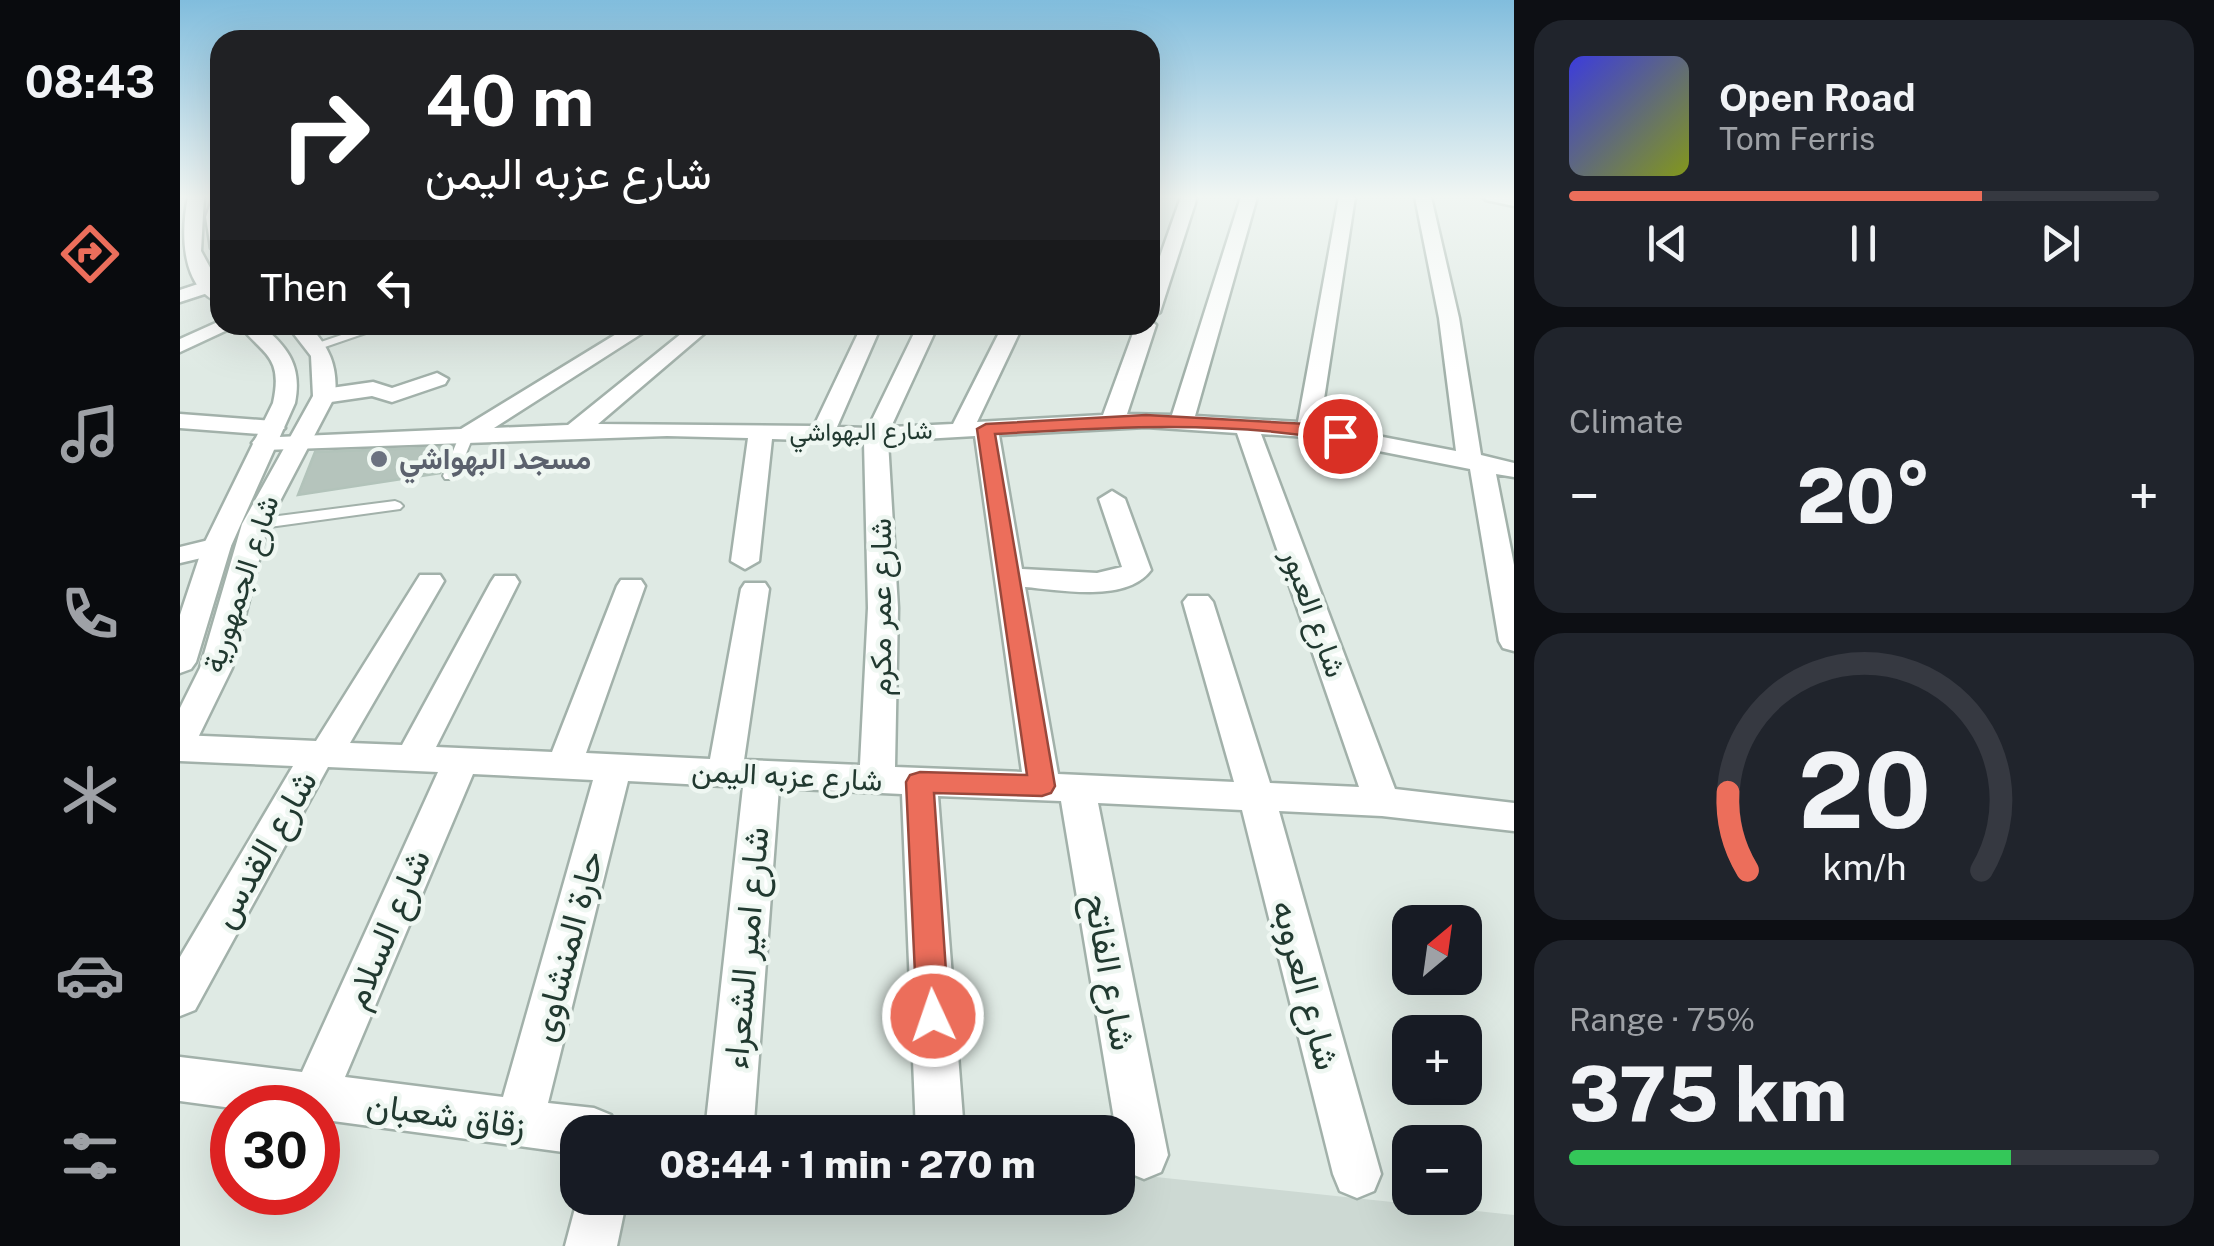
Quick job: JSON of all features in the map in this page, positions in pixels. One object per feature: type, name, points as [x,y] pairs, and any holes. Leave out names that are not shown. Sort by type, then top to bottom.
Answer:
[{"type":"street","points":[[1160,283],[1169,255]]},
{"type":"street","points":[[1182,421],[1232,255]]},
{"type":"street","points":[[1308,430],[1337,255]]},
{"type":"street","points":[[1435,255],[1514,642]]},
{"type":"street","points":[[180,296],[204,275]]},
{"type":"street","points":[[180,346],[210,333]]},
{"type":"street","name":"شارع الجمهورية","points":[[180,745],[216,668],[290,380],[285,360],[261,335]]},
{"type":"street","points":[[308,335],[318,345],[327,376],[324,396],[373,389],[392,395],[437,379]]},
{"type":"street","points":[[467,434],[629,335]]},
{"type":"street","points":[[573,433],[692,335]]},
{"type":"street","points":[[822,434],[867,335]]},
{"type":"street","points":[[876,434],[923,335]]},
{"type":"street","points":[[974,429],[1009,335]]},
{"type":"street","points":[[1113,421],[1143,335]]},
{"type":"street","name":"شارع الجمهورية","points":[[180,662],[218,546],[278,437],[324,396]]},
{"type":"street","name":"شارع البهواشي","points":[[180,421],[278,437],[666,429],[876,434],[1182,421],[1308,430],[1514,472]]},
{"type":"street","name":"شارع العبور","points":[[1246,425],[1382,802]]},
{"type":"street","name":"شارع الفاتح","points":[[974,429],[1144,1155]]},
{"type":"street","name":"شارع امير الشعراء","points":[[730,1115],[750,575],[761,432]]},
{"type":"street","name":"شارع عمر مكرم","points":[[876,434],[883,591],[877,779]]},
{"type":"street","points":[[1009,577],[1116,581],[1134,575],[1137,570],[1112,499]]},
{"type":"street","points":[[180,556],[218,546]]},
{"type":"street","name":"شارع القدس","points":[[180,996],[321,754],[430,581]]},
{"type":"street","points":[[412,758],[505,582]]},
{"type":"street","points":[[564,766],[631,586]]},
{"type":"street","name":"شارع العروبه","points":[[1198,602],[1256,796],[1356,1174]]},
{"type":"street","name":"شارع عزبه اليمن","points":[[180,745],[1382,802],[1514,817]]},
{"type":"street","name":"شارع السلام","points":[[319,1085],[460,761]]},
{"type":"street","name":"حارة المنشاوى","points":[[519,1125],[614,768]]},
{"type":"street","points":[[920,782],[939,1115]]},
{"type":"street","name":"زقاق شعبان","points":[[180,1079],[225,1085]]},
{"type":"street","name":"زقاق شعبان","points":[[340,1101],[560,1129]]},
{"type":"street","points":[[591,1246],[598,1215]]},
{"type":"lane","points":[[318,345],[350,335]]},
{"type":"lane","points":[[450,476],[467,434]]},
{"type":"lane","points":[[255,524],[395,506]]},
{"type":"shaded area","points":[[1135,1175],[1392,1202],[1392,1215],[1482,1215],[1482,1212],[1514,1215],[1514,1246],[613,1246],[619,1215],[1135,1215]]},
{"type":"building","name":"مسجد البهواشي","points":[[451,447],[440,473],[298,495],[315,452]]},
{"type":"place","name":"مسجد البهواشي","points":[[379,459]]},
{"type":"route","points":[[933,1016],[920,782],[1042,786],[986,429],[1146,420],[1308,430],[1340,436]]}]
